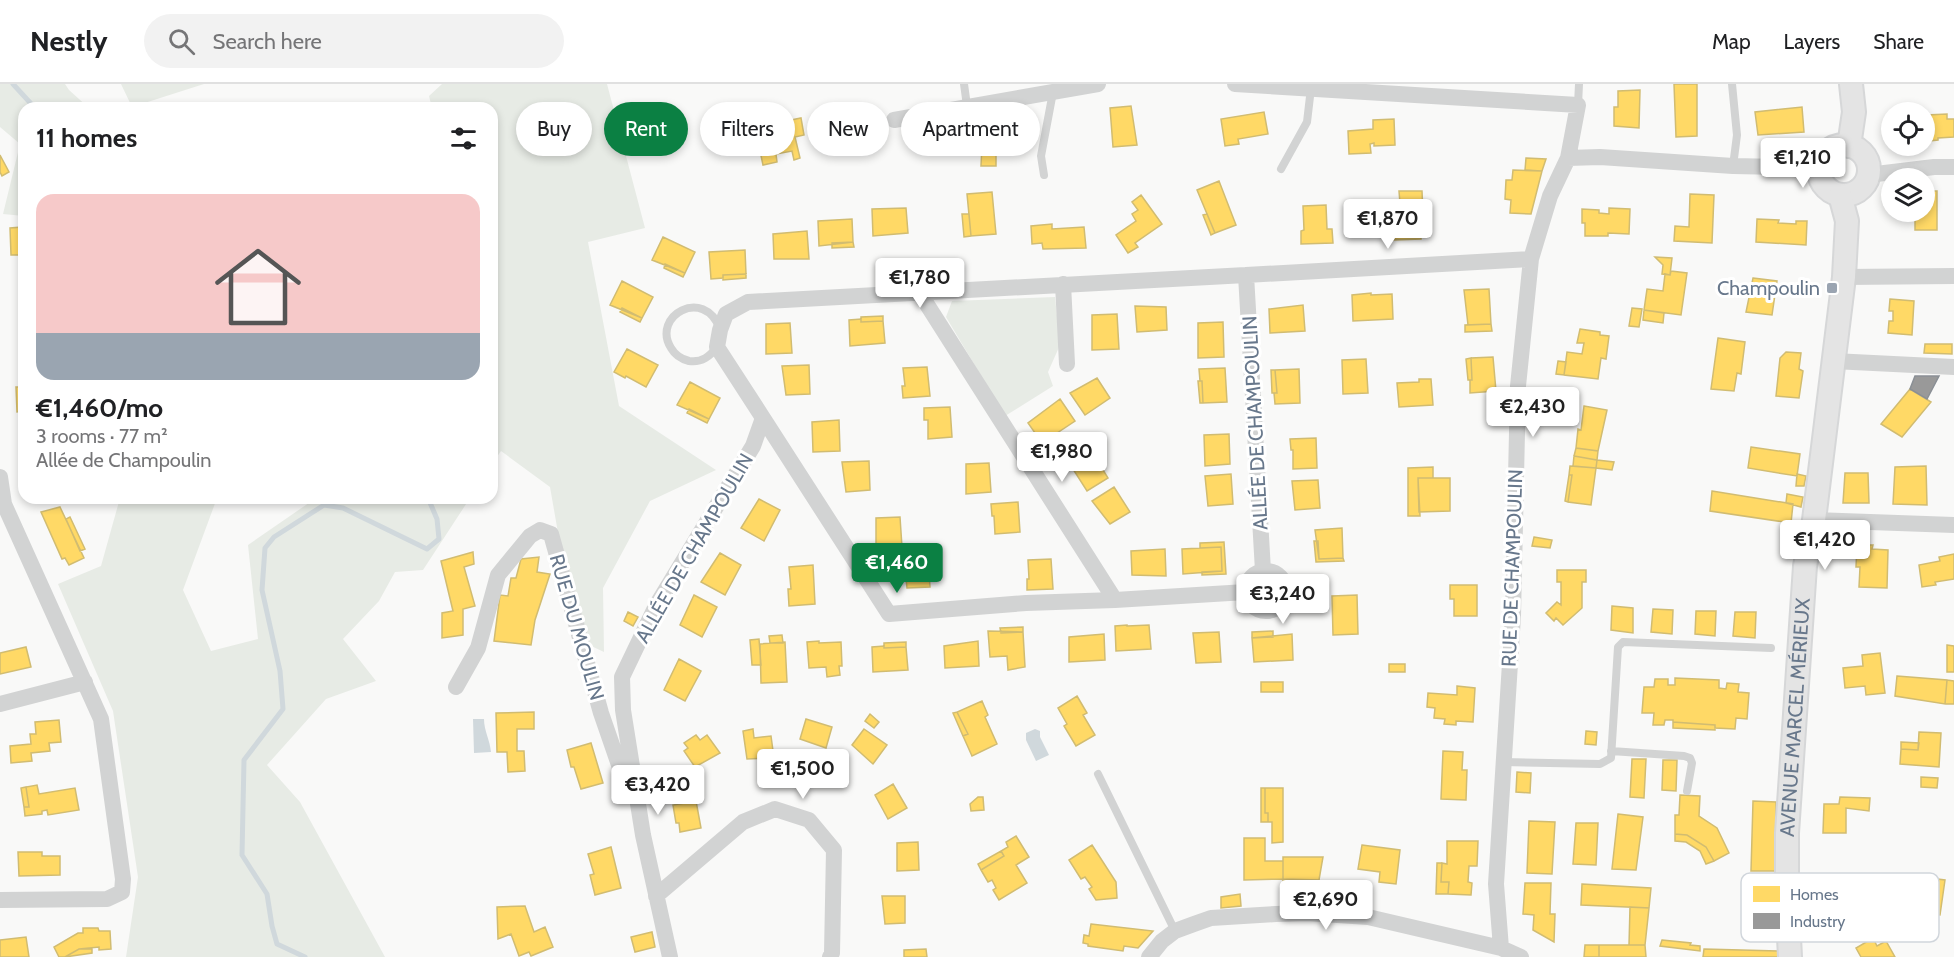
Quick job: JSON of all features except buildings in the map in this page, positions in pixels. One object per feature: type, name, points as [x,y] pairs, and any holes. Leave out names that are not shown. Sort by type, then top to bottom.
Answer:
[{"type":"main road","points":[[1849,146],[1854,112],[1851,84]]},
{"type":"main road","points":[[1849,146],[1856,149],[1866,160],[1868,175],[1855,193],[1840,195],[1833,193],[1822,182],[1819,168],[1821,159],[1833,148],[1849,146]]},
{"type":"main road","name":"AVENUE MARCEL MÉRIEUX","points":[[1787,873],[1787,833],[1805,566],[1814,520],[1844,277],[1847,221],[1840,195]]},
{"type":"main road","name":"AVENUE MARCEL MÉRIEUX","points":[[1789,942],[1790,957]]},
{"type":"street","points":[[992,102],[1098,84]]},
{"type":"street","points":[[1235,84],[1311,88],[1345,87],[1578,105]]},
{"type":"street","name":"RUE DE CHAMPOULIN","points":[[1501,948],[1496,884],[1513,616],[1518,386],[1531,259],[1550,196],[1568,158],[1578,105]]},
{"type":"street","points":[[894,120],[901,119]]},
{"type":"street","points":[[1568,158],[1600,157],[1733,166],[1819,168]]},
{"type":"street","points":[[1868,175],[1934,167],[1954,167]]},
{"type":"street","points":[[717,347],[726,314],[748,302],[1531,259]]},
{"type":"street","name":"ALLÉE DE CHAMPOULIN","points":[[1246,275],[1263,571]]},
{"type":"street","points":[[1844,277],[1954,276]]},
{"type":"street","points":[[1063,284],[1067,364]]},
{"type":"street","points":[[919,292],[1115,600]]},
{"type":"street","name":"ALLÉE DE CHAMPOULIN","points":[[717,347],[889,614],[1026,603],[1246,592]]},
{"type":"street","points":[[1833,361],[1954,367]]},
{"type":"street","name":"ALLÉE DE CHAMPOULIN","points":[[622,677],[657,606],[753,446],[763,418]]},
{"type":"street","points":[[0,477],[2,504],[101,719],[123,879],[122,892],[106,899],[0,900]]},
{"type":"street","points":[[1814,520],[1954,525]]},
{"type":"street","name":"RUE DU MOULIN","points":[[456,687],[478,648],[498,574],[530,536],[540,531],[551,534],[601,713],[644,835]]},
{"type":"street","points":[[1263,571],[1277,574],[1286,584],[1282,604],[1270,611],[1263,611],[1251,605],[1246,592],[1249,581],[1263,571]]},
{"type":"street","name":"RUE DU MOULIN","points":[[622,677],[623,710],[644,835],[670,957]]},
{"type":"street","points":[[0,704],[85,682]]},
{"type":"street","points":[[656,896],[743,822],[775,809],[809,820],[834,850],[832,953],[830,957]]},
{"type":"street","points":[[1149,957],[1174,931],[1211,918],[1307,913],[1368,917],[1501,948],[1521,957]]},
{"type":"lane","points":[[964,84],[966,102]]},
{"type":"lane","points":[[1578,105],[1579,84]]},
{"type":"lane","points":[[1732,84],[1737,135],[1733,166]]},
{"type":"lane","points":[[1281,169],[1307,122],[1311,88]]},
{"type":"lane","points":[[1044,175],[1041,156],[1053,92]]},
{"type":"lane","points":[[717,347],[712,354],[696,361],[679,357],[668,343],[668,326],[678,312],[695,307],[712,314],[720,330]]},
{"type":"lane","points":[[1504,762],[1600,764],[1611,758],[1618,646],[1623,642],[1771,648]]},
{"type":"lane","points":[[1611,751],[1690,758],[1692,762],[1688,791]]},
{"type":"lane","points":[[1098,774],[1174,931]]},
{"type":"shaded area","points":[[0,84],[65,84],[82,102],[18,102],[18,142],[0,127]]},
{"type":"shaded area","points":[[121,84],[204,84],[148,102],[130,102]]},
{"type":"shaded area","points":[[442,84],[607,84],[612,102],[604,102],[604,156],[626,156],[645,228],[588,242],[619,406],[716,470],[650,501],[603,588],[604,652],[572,637],[568,590],[550,487],[501,451],[498,455],[498,102],[430,102],[429,96]]},
{"type":"shaded area","points":[[18,152],[18,215],[3,214]]},
{"type":"shaded area","points":[[1055,297],[1060,345],[1048,372],[1053,386],[1005,416],[946,317],[952,301]]},
{"type":"shaded area","points":[[118,504],[215,504],[183,590],[211,651],[258,639],[248,545],[307,504],[466,504],[423,570],[395,572],[379,601],[343,639],[376,681],[326,699],[267,765],[300,802],[385,957],[126,957],[138,877],[113,711],[58,584],[101,566]]},
{"type":"shaded area","points":[[473,719],[484,719],[491,752],[474,753]]},
{"type":"shaded area","points":[[1035,729],[1040,731],[1040,737],[1049,755],[1036,761],[1026,740],[1026,733]]},
{"type":"waterway","points":[[13,84],[30,102]]},
{"type":"waterway","points":[[305,957],[277,944],[267,894],[242,855],[244,760],[283,709],[280,671],[262,590],[265,548],[274,537],[324,505],[343,508],[427,549],[439,539],[437,519],[431,504]]},
{"type":"place","name":"Champoulin","points":[[1832,288]]}]
